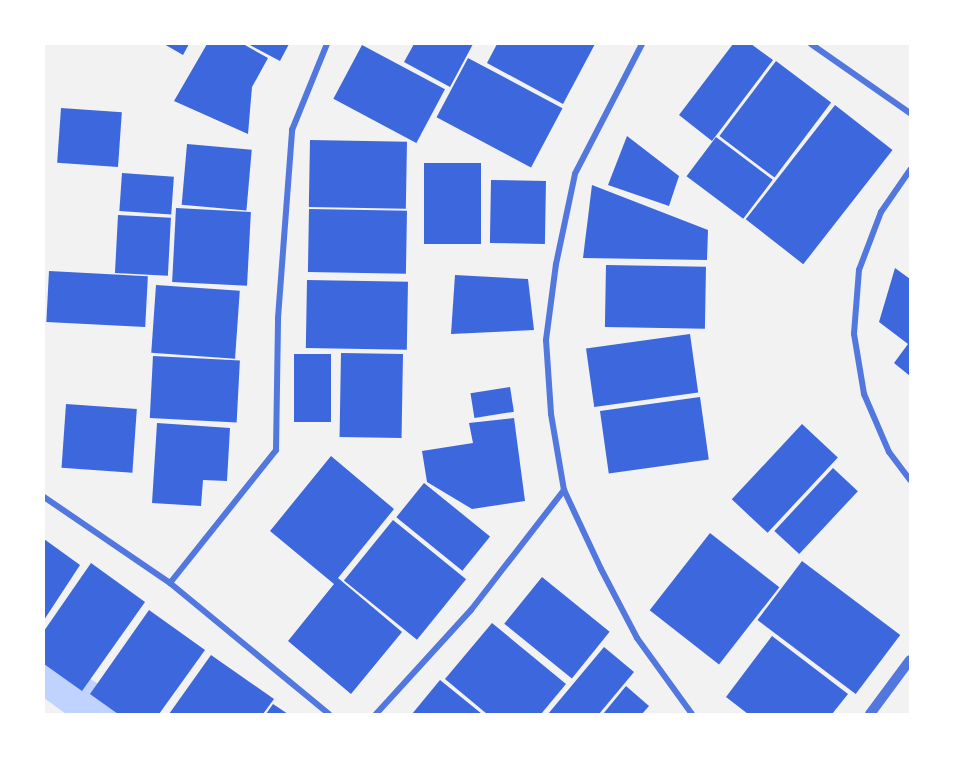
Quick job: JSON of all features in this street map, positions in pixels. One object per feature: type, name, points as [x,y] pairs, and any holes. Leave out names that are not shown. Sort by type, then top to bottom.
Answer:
[{"type":"street","points":[[170,583],[276,450],[278,318],[292,130],[327,44]]},
{"type":"street","points":[[642,44],[575,174],[556,264],[546,340],[551,414],[564,490],[637,638],[692,714]]},
{"type":"street","points":[[811,44],[910,113]]},
{"type":"street","points":[[910,170],[880,212],[859,270],[854,334],[864,394],[889,452],[910,480]]},
{"type":"street","points":[[376,714],[471,610],[564,490]]},
{"type":"street","points":[[44,498],[170,583],[329,714]]},
{"type":"street","points":[[870,714],[910,660]]},
{"type":"water","points":[[44,648],[141,714],[66,714],[44,698]]},
{"type":"building","points":[[164,44],[189,44],[183,55]]},
{"type":"building","points":[[207,44],[243,44],[268,58],[252,87],[248,134],[174,101]]},
{"type":"building","points":[[248,44],[289,44],[280,61]]},
{"type":"building","points":[[414,44],[473,44],[450,87],[404,62]]},
{"type":"building","points":[[497,44],[595,44],[563,104],[487,63]]},
{"type":"building","points":[[733,44],[751,44],[773,60],[712,141],[679,115]]},
{"type":"building","points":[[362,45],[445,89],[416,143],[333,99]]},
{"type":"building","points":[[468,58],[562,108],[531,167],[437,117]]},
{"type":"building","points":[[776,61],[831,103],[775,178],[719,136]]},
{"type":"building","points":[[835,105],[893,150],[803,264],[746,219]]},
{"type":"building","points":[[61,108],[122,112],[118,167],[57,163]]},
{"type":"building","points":[[627,136],[679,176],[669,206],[608,185]]},
{"type":"building","points":[[716,137],[773,180],[743,219],[687,176]]},
{"type":"building","points":[[310,140],[407,142],[406,209],[309,207]]},
{"type":"building","points":[[187,144],[252,150],[246,210],[182,205]]},
{"type":"building","points":[[424,163],[481,163],[481,244],[424,244]]},
{"type":"building","points":[[122,173],[174,177],[171,215],[119,211]]},
{"type":"building","points":[[491,180],[546,181],[545,244],[490,243]]},
{"type":"building","points":[[592,185],[708,230],[707,260],[583,258]]},
{"type":"building","points":[[176,208],[251,212],[247,286],[172,282]]},
{"type":"building","points":[[309,209],[407,211],[406,274],[308,272]]},
{"type":"building","points":[[118,215],[171,218],[168,276],[115,273]]},
{"type":"building","points":[[606,265],[706,267],[705,329],[605,327]]},
{"type":"building","points":[[895,268],[910,279],[910,376],[894,363],[908,344],[879,322]]},
{"type":"building","points":[[49,271],[148,276],[145,327],[46,322]]},
{"type":"building","points":[[455,275],[528,279],[534,330],[451,334]]},
{"type":"building","points":[[307,280],[408,282],[407,350],[306,348]]},
{"type":"building","points":[[156,285],[240,291],[235,359],[151,353]]},
{"type":"building","points":[[690,334],[698,392],[594,407],[586,349]]},
{"type":"building","points":[[341,353],[403,354],[402,438],[340,437]]},
{"type":"building","points":[[294,354],[331,354],[331,422],[294,422]]},
{"type":"building","points":[[153,356],[240,361],[237,422],[150,418]]},
{"type":"building","points":[[510,387],[514,412],[474,418],[470,393]]},
{"type":"building","points":[[700,397],[709,459],[609,473],[600,411]]},
{"type":"building","points":[[66,404],[137,409],[132,473],[62,468]]},
{"type":"building","points":[[514,418],[525,501],[472,509],[427,482],[422,451],[473,443],[469,423]]},
{"type":"building","points":[[157,423],[230,428],[227,481],[203,480],[201,506],[152,503]]},
{"type":"building","points":[[802,424],[838,457],[768,533],[732,499]]},
{"type":"building","points":[[331,456],[394,509],[338,578],[402,632],[351,694],[288,641],[334,584],[270,531]]},
{"type":"building","points":[[833,468],[858,491],[799,554],[774,531]]},
{"type":"building","points":[[424,483],[490,536],[462,571],[396,517]]},
{"type":"building","points":[[393,520],[466,579],[417,640],[344,581]]},
{"type":"building","points":[[710,533],[779,587],[719,664],[650,610]]},
{"type":"building","points":[[44,539],[80,565],[44,620]]},
{"type":"building","points":[[802,561],[900,635],[856,694],[757,620]]},
{"type":"building","points":[[91,563],[145,602],[82,691],[44,664],[44,631]]},
{"type":"building","points":[[542,577],[610,632],[572,678],[504,624]]},
{"type":"building","points":[[149,610],[205,650],[159,714],[118,714],[90,694]]},
{"type":"building","points":[[492,623],[566,684],[541,714],[487,714],[445,679]]},
{"type":"building","points":[[772,636],[848,694],[832,714],[748,714],[726,697]]},
{"type":"building","points":[[604,647],[634,672],[599,714],[548,714]]},
{"type":"building","points":[[211,655],[274,699],[263,714],[169,714]]},
{"type":"building","points":[[440,680],[482,714],[412,714]]},
{"type":"building","points":[[626,686],[649,706],[642,714],[603,714]]},
{"type":"building","points":[[273,704],[288,714],[266,714]]}]
